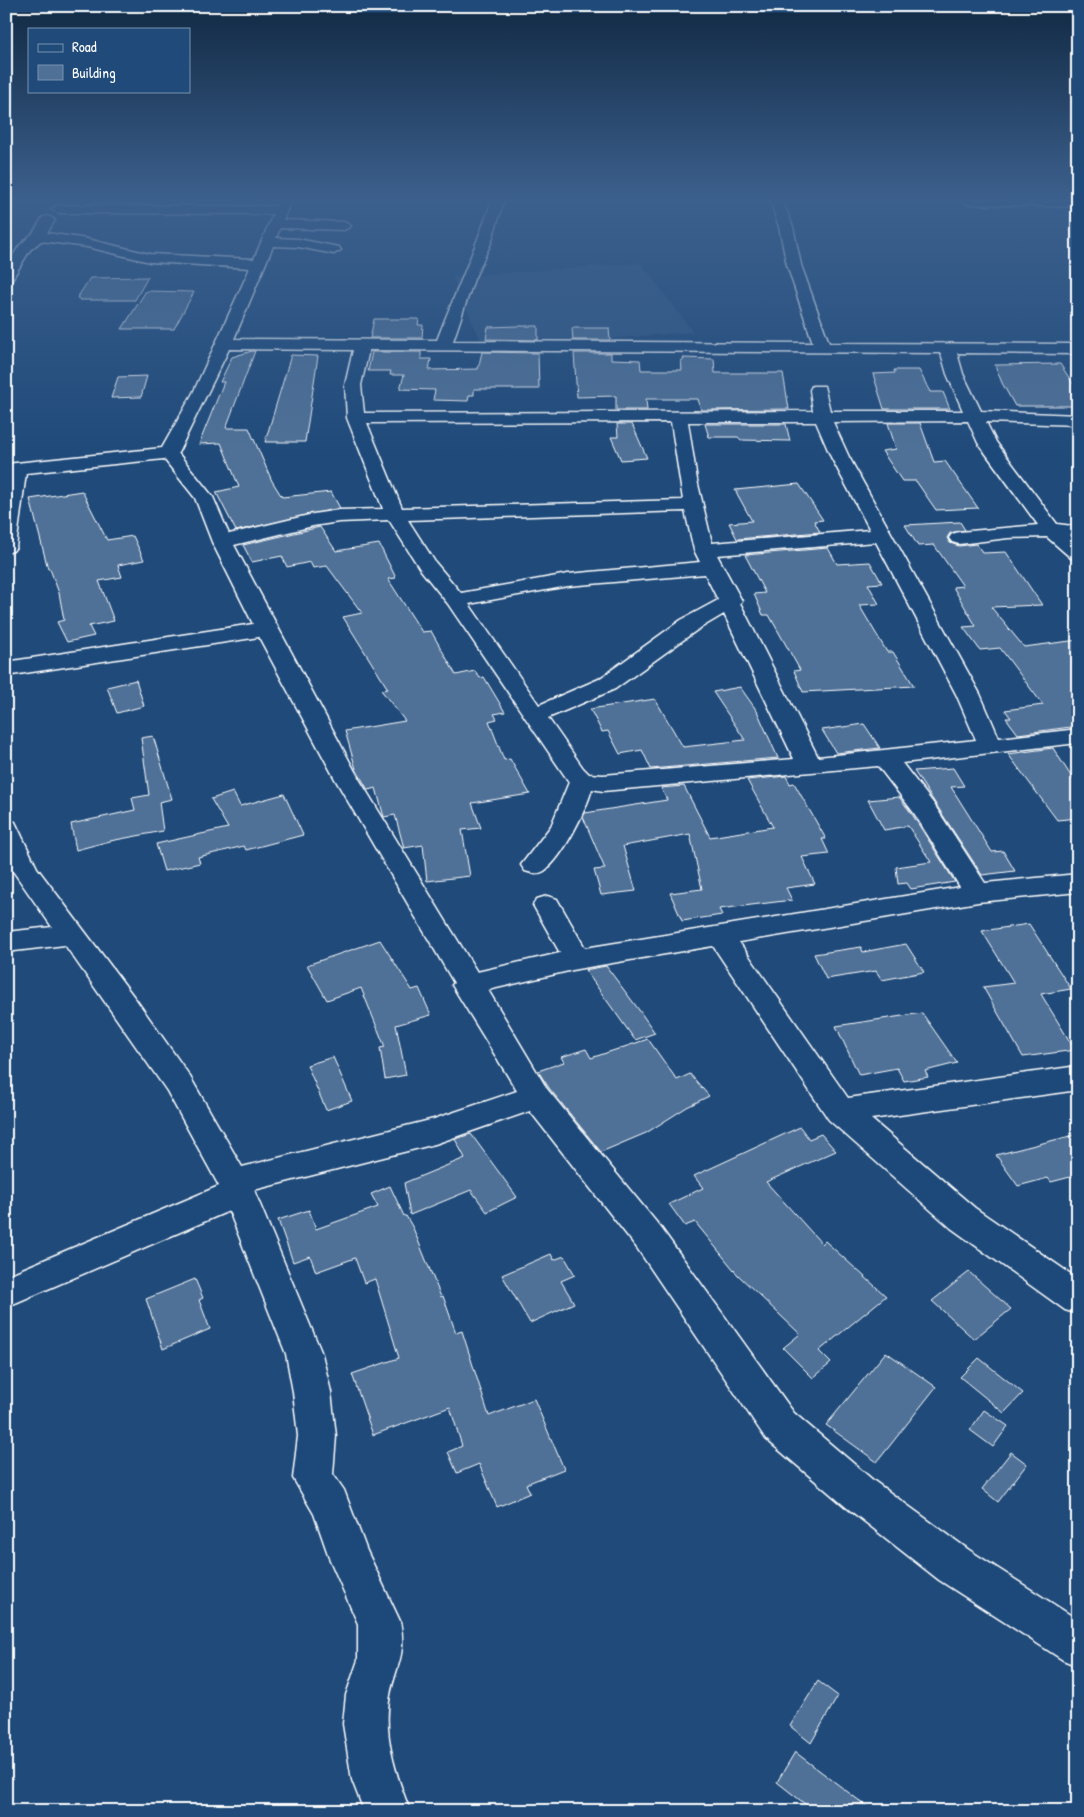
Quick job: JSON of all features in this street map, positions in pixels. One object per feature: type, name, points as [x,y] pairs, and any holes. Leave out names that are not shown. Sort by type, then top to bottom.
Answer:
[{"type":"street","points":[[169,453],[178,432],[190,416],[250,285]]},
{"type":"street","points":[[443,346],[465,285]]},
{"type":"street","points":[[801,285],[823,348]]},
{"type":"street","points":[[224,344],[1078,349]]},
{"type":"street","points":[[362,345],[353,384],[356,418],[395,514],[427,565],[456,600],[574,773],[582,780],[603,783],[885,758],[1078,736]]},
{"type":"street","points":[[948,349],[955,374],[987,443],[1052,531],[1078,554]]},
{"type":"street","points":[[818,390],[822,416],[840,457],[968,694],[990,745]]},
{"type":"street","points":[[356,418],[975,416],[1078,420]]},
{"type":"street","points":[[679,418],[694,505],[708,558],[809,764]]},
{"type":"street","points":[[6,547],[12,470],[169,453]]},
{"type":"street","points":[[169,453],[204,497],[222,542],[266,629],[347,779],[467,985],[536,1097],[649,1238],[780,1426],[860,1494],[954,1565],[1078,1645]]},
{"type":"street","points":[[222,542],[313,520],[349,516],[694,505]]},
{"type":"street","points":[[959,538],[1008,532],[1078,530]]},
{"type":"street","points":[[456,600],[708,558],[883,535]]},
{"type":"street","points":[[536,715],[607,684],[689,625],[730,601]]},
{"type":"street","points":[[6,669],[266,629]]},
{"type":"street","points":[[885,758],[924,809],[978,893]]},
{"type":"street","points":[[534,865],[552,847],[565,824],[576,801],[582,780]]},
{"type":"street","points":[[6,828],[13,849],[26,872],[128,1009],[178,1083],[236,1187],[304,1354],[312,1392],[317,1436],[313,1478],[330,1504],[350,1560],[379,1621],[381,1632],[380,1660],[368,1695],[365,1724],[375,1780],[387,1811]]},
{"type":"street","points":[[467,985],[577,959],[721,937],[978,893],[1078,883]]},
{"type":"street","points":[[547,905],[577,959]]},
{"type":"street","points":[[6,942],[72,935]]},
{"type":"street","points":[[721,937],[840,1111],[963,1218],[1078,1299]]},
{"type":"street","points":[[840,1111],[1078,1078]]},
{"type":"street","points":[[6,1292],[236,1187],[435,1131],[536,1097]]},
{"type":"shaded area","points":[[456,285],[657,285],[693,332],[485,349]]},
{"type":"building","points":[[86,285],[144,285],[135,300],[79,300],[80,298],[77,298]]},
{"type":"building","points":[[146,291],[194,292],[174,329],[122,329]]},
{"type":"building","points":[[374,319],[419,319],[418,325],[423,325],[422,338],[370,338]]},
{"type":"building","points":[[538,326],[538,340],[486,339],[488,327]]},
{"type":"building","points":[[572,328],[609,328],[610,340],[573,340]]},
{"type":"building","points":[[255,351],[226,428],[249,428],[272,481],[282,497],[331,492],[340,508],[236,531],[216,492],[239,487],[221,443],[199,444],[224,382],[220,382],[232,357]]},
{"type":"building","points":[[372,352],[421,352],[421,359],[431,359],[429,370],[478,369],[482,352],[538,353],[539,389],[474,389],[474,395],[469,395],[468,401],[433,400],[435,390],[400,389],[404,375],[390,375],[391,371],[368,371]]},
{"type":"building","points":[[574,353],[611,353],[611,359],[640,360],[641,370],[682,370],[681,360],[684,360],[683,358],[714,359],[715,373],[783,373],[789,409],[701,410],[698,399],[646,399],[647,410],[616,410],[616,396],[577,397]]},
{"type":"building","points":[[291,355],[318,356],[305,442],[265,442]]},
{"type":"building","points":[[1060,364],[1078,391],[1078,406],[1015,406],[1002,383],[995,365]]},
{"type":"building","points":[[894,370],[919,370],[930,392],[943,392],[950,409],[884,409],[873,374],[895,373]]},
{"type":"building","points":[[147,376],[141,397],[111,398],[118,377]]},
{"type":"building","points":[[888,423],[920,423],[934,462],[945,461],[978,508],[936,510],[916,481],[902,481],[882,451],[896,449]]},
{"type":"building","points":[[617,424],[632,424],[647,458],[621,460],[611,437],[618,437]]},
{"type":"building","points":[[705,424],[786,424],[790,441],[709,437]]},
{"type":"building","points":[[799,484],[823,520],[814,521],[820,532],[737,539],[729,523],[752,521],[735,490]]},
{"type":"building","points":[[82,491],[107,540],[133,536],[144,560],[118,565],[122,577],[99,581],[114,621],[89,626],[94,636],[67,642],[57,622],[64,620],[59,593],[50,569],[48,569],[30,499]]},
{"type":"building","points":[[960,522],[965,530],[950,533],[947,538],[950,543],[959,546],[976,544],[983,553],[1006,552],[1042,605],[991,607],[1024,647],[1078,640],[1078,726],[1018,734],[1006,718],[1011,718],[1005,710],[1043,705],[1000,648],[980,650],[963,627],[976,626],[953,587],[963,586],[934,545],[918,546],[905,525]]},
{"type":"building","points":[[320,527],[336,551],[379,544],[396,578],[388,579],[422,632],[431,631],[456,675],[475,671],[480,678],[484,677],[505,712],[494,714],[497,719],[489,721],[504,760],[510,759],[530,794],[472,803],[481,828],[462,830],[470,876],[427,881],[423,845],[404,848],[395,815],[384,817],[376,788],[368,790],[356,769],[345,731],[405,721],[381,690],[388,689],[343,617],[362,613],[327,566],[313,568],[310,562],[287,567],[282,556],[252,562],[243,545]]},
{"type":"building","points":[[828,548],[837,564],[870,562],[882,583],[868,584],[879,604],[859,605],[887,652],[893,652],[914,686],[803,692],[794,671],[800,670],[769,615],[763,615],[754,594],[765,593],[745,555]]},
{"type":"building","points":[[136,680],[144,706],[117,713],[107,687]]},
{"type":"building","points":[[740,687],[757,711],[778,758],[651,769],[642,750],[620,754],[608,731],[602,732],[590,709],[655,699],[683,747],[745,740],[713,692]]},
{"type":"building","points":[[864,724],[880,748],[836,753],[822,730]]},
{"type":"building","points":[[153,736],[172,799],[159,802],[163,831],[110,841],[76,850],[71,824],[135,810],[132,798],[149,795],[141,738]]},
{"type":"building","points":[[1053,748],[1078,787],[1078,818],[1057,820],[1008,754]]},
{"type":"building","points":[[953,768],[964,786],[951,787],[992,852],[1003,851],[1015,871],[982,875],[914,771]]},
{"type":"building","points":[[786,776],[790,784],[794,783],[826,839],[822,839],[829,854],[802,857],[815,884],[786,888],[792,900],[719,909],[722,915],[682,921],[670,893],[702,889],[690,834],[623,846],[636,891],[601,895],[594,870],[605,869],[583,817],[585,813],[667,800],[661,788],[684,786],[710,837],[773,827],[747,780]]},
{"type":"building","points":[[233,792],[240,806],[284,794],[303,835],[246,850],[244,846],[198,857],[200,863],[164,871],[156,844],[228,828],[211,799]]},
{"type":"building","points":[[899,797],[912,814],[955,882],[911,889],[907,883],[898,884],[896,867],[931,862],[908,826],[884,830],[868,800]]},
{"type":"building","points":[[1029,924],[1071,989],[1041,994],[1075,1050],[1023,1057],[983,987],[1014,983],[982,931]]},
{"type":"building","points":[[380,940],[412,990],[419,988],[431,1015],[396,1025],[406,1075],[385,1079],[380,1048],[385,1047],[361,988],[327,1000],[307,965]]},
{"type":"building","points":[[906,944],[924,972],[882,980],[876,971],[826,979],[814,954],[861,947],[863,952]]},
{"type":"building","points":[[606,966],[655,1033],[635,1040],[585,970]]},
{"type":"building","points":[[922,1013],[957,1063],[925,1071],[928,1077],[904,1081],[897,1068],[859,1075],[836,1026]]},
{"type":"building","points":[[648,1039],[677,1080],[690,1074],[709,1096],[687,1107],[646,1133],[601,1152],[549,1088],[538,1071],[564,1062],[561,1057],[586,1049],[591,1058]]},
{"type":"building","points":[[333,1057],[352,1101],[326,1110],[307,1065]]},
{"type":"building","points":[[800,1127],[809,1139],[821,1134],[836,1151],[766,1182],[822,1244],[825,1241],[886,1296],[819,1351],[831,1363],[813,1378],[783,1348],[800,1334],[738,1275],[695,1222],[685,1226],[669,1204],[703,1188],[694,1176]]},
{"type":"building","points":[[471,1134],[517,1197],[487,1212],[471,1190],[410,1215],[404,1183],[465,1158],[455,1139]]},
{"type":"building","points":[[1078,1134],[1078,1175],[1051,1182],[1048,1178],[1018,1186],[996,1155]]},
{"type":"building","points":[[390,1186],[404,1216],[406,1216],[413,1228],[441,1297],[443,1296],[456,1333],[462,1331],[489,1416],[534,1399],[564,1469],[526,1484],[530,1493],[497,1507],[479,1464],[457,1473],[448,1452],[462,1446],[450,1407],[373,1435],[352,1374],[399,1358],[375,1279],[364,1283],[355,1258],[316,1272],[310,1256],[293,1262],[278,1220],[309,1210],[316,1229],[378,1207],[371,1194]]},
{"type":"building","points":[[551,1254],[554,1260],[564,1256],[575,1275],[561,1281],[574,1303],[530,1323],[502,1275]]},
{"type":"building","points":[[969,1272],[1011,1309],[974,1339],[932,1301]]},
{"type":"building","points":[[195,1279],[203,1298],[199,1300],[210,1329],[163,1349],[146,1299]]},
{"type":"building","points":[[886,1352],[936,1387],[877,1462],[826,1425]]},
{"type":"building","points":[[979,1358],[1023,1393],[1004,1413],[960,1377]]},
{"type":"building","points":[[984,1410],[1008,1426],[993,1447],[970,1430]]},
{"type":"building","points":[[1011,1452],[1027,1464],[998,1502],[982,1489]]},
{"type":"building","points":[[818,1681],[838,1696],[811,1743],[790,1726]]},
{"type":"building","points":[[795,1752],[873,1811],[814,1811],[777,1782]]}]
